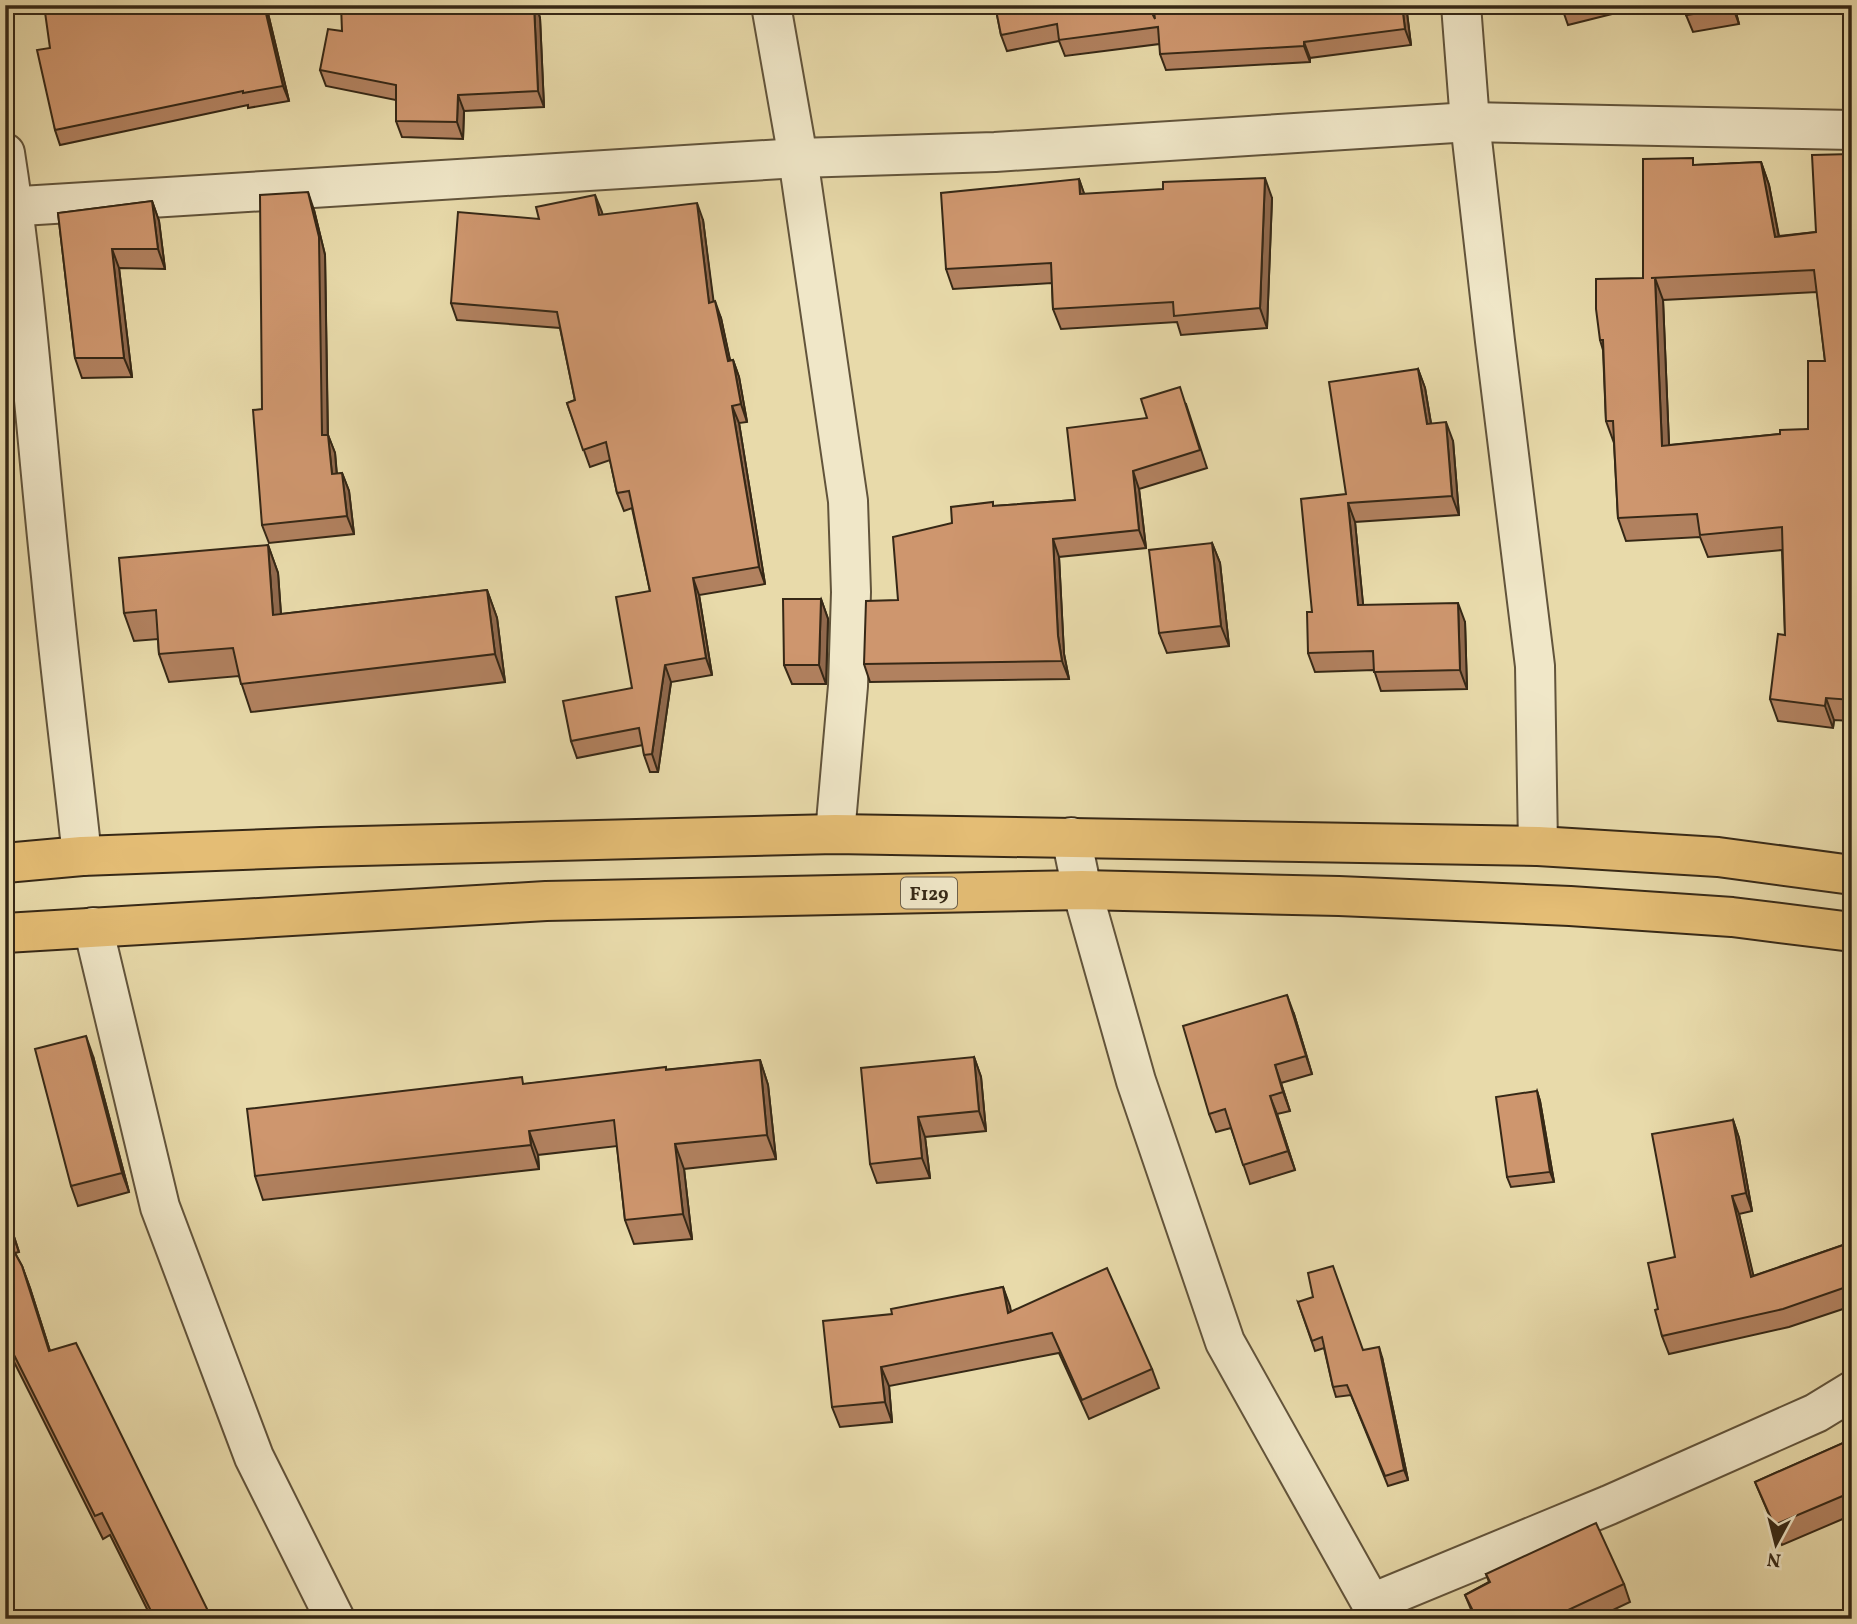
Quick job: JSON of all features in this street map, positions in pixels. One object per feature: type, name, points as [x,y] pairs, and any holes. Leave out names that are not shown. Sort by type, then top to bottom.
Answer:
[{"type":"main road","points":[[5,863],[82,856],[321,847],[835,834],[1538,846],[1718,858],[1852,875]]},
{"type":"main road","name":"F129","points":[[5,933],[547,901],[1082,890],[1339,895],[1570,906],[1732,917],[1852,932]]},
{"type":"street","points":[[771,5],[799,158],[848,501],[851,592],[848,685],[835,834]]},
{"type":"street","points":[[1461,5],[1495,341],[1535,666],[1538,846]]},
{"type":"street","points":[[9,207],[799,158],[995,152],[1471,122],[1852,130]]},
{"type":"street","points":[[5,153],[9,207],[39,437],[50,575],[82,856]]},
{"type":"street","points":[[1071,837],[1082,890],[1136,1082],[1225,1342],[1376,1611],[1816,1413],[1852,1391]]},
{"type":"street","points":[[93,927],[160,1207],[254,1457],[335,1619]]},
{"type":"building","points":[[44,5],[264,5],[283,86],[243,91],[55,130],[37,50],[50,48]]},
{"type":"building","points":[[341,5],[534,5],[538,91],[458,95],[457,122],[396,121],[396,85],[320,70],[328,29],[342,31]]},
{"type":"building","points":[[995,5],[1148,5],[1155,19],[1153,5],[1402,5],[1405,29],[1304,42],[1304,46],[1160,54],[1158,27],[1059,40],[1057,24],[1001,35]]},
{"type":"building","points":[[1684,5],[1732,5],[1733,8],[1686,15]]},
{"type":"building","points":[[1852,154],[1852,700],[1826,698],[1825,706],[1770,699],[1778,634],[1785,635],[1782,527],[1700,535],[1697,514],[1618,518],[1613,421],[1606,421],[1603,340],[1600,340],[1596,309],[1596,279],[1643,278],[1643,159],[1693,158],[1693,165],[1761,162],[1775,237],[1816,232],[1812,155]],"holes":[[[1814,270],[1825,361],[1808,361],[1808,429],[1780,430],[1780,434],[1662,446],[1655,278],[1651,278]]]},
{"type":"building","points":[[1265,178],[1260,308],[1174,316],[1173,302],[1053,309],[1051,263],[946,269],[941,193],[1079,179],[1080,194],[1163,189],[1163,182]]},
{"type":"building","points":[[308,192],[319,237],[322,435],[328,435],[332,474],[342,473],[347,516],[262,525],[253,410],[262,409],[260,195]]},
{"type":"building","points":[[595,195],[599,215],[697,203],[709,303],[715,301],[728,361],[733,360],[741,404],[732,406],[759,567],[693,578],[706,658],[665,665],[652,754],[644,755],[639,728],[571,741],[563,701],[632,688],[616,597],[650,591],[629,491],[617,493],[606,442],[583,450],[567,403],[575,400],[557,312],[451,303],[458,212],[539,219],[536,207]]},
{"type":"building","points":[[152,201],[158,249],[112,249],[124,358],[75,358],[58,213]]},
{"type":"building","points":[[1418,369],[1427,424],[1446,422],[1452,496],[1348,503],[1358,605],[1458,603],[1460,670],[1374,672],[1373,651],[1308,653],[1307,612],[1312,612],[1301,499],[1346,494],[1329,382]]},
{"type":"building","points":[[1180,387],[1200,450],[1133,471],[1139,530],[1053,539],[1058,636],[1062,661],[864,664],[866,601],[898,600],[893,537],[952,523],[951,507],[993,502],[993,506],[1075,500],[1067,428],[1147,418],[1141,399]]},
{"type":"building","points":[[1212,543],[1221,626],[1159,633],[1149,550]]},
{"type":"building","points":[[268,545],[273,615],[487,590],[495,654],[241,684],[233,648],[159,654],[156,610],[124,613],[119,558]]},
{"type":"building","points":[[783,599],[821,599],[819,665],[784,665]]},
{"type":"building","points":[[1287,995],[1306,1056],[1275,1065],[1283,1092],[1270,1096],[1288,1151],[1243,1165],[1225,1109],[1209,1114],[1183,1026]]},
{"type":"building","points":[[86,1036],[122,1173],[71,1186],[35,1049]]},
{"type":"building","points":[[974,1057],[979,1111],[918,1117],[922,1158],[870,1164],[861,1068]]},
{"type":"building","points":[[760,1060],[767,1135],[675,1144],[683,1214],[625,1220],[614,1120],[529,1131],[531,1145],[255,1176],[247,1109],[522,1077],[523,1084],[666,1067],[666,1070]]},
{"type":"building","points":[[1537,1091],[1550,1172],[1507,1177],[1496,1097]]},
{"type":"building","points":[[1733,1120],[1746,1193],[1732,1196],[1751,1277],[1852,1242],[1852,1285],[1783,1309],[1662,1336],[1648,1263],[1675,1257],[1652,1134]]},
{"type":"building","points":[[5,1213],[10,1229],[5,1231]]},
{"type":"building","points":[[5,1235],[22,1266],[49,1351],[76,1343],[212,1619],[155,1619],[102,1513],[95,1516],[5,1337]]},
{"type":"building","points":[[1333,1266],[1363,1350],[1379,1347],[1404,1470],[1385,1476],[1347,1385],[1333,1387],[1322,1337],[1312,1341],[1298,1302],[1313,1297],[1308,1273]]},
{"type":"building","points":[[1107,1268],[1152,1369],[1082,1400],[1052,1333],[881,1367],[885,1402],[832,1407],[823,1321],[892,1314],[891,1309],[1003,1287],[1008,1313]]},
{"type":"building","points":[[1852,1439],[1852,1492],[1774,1525],[1755,1482]]},
{"type":"building","points":[[1596,1523],[1624,1584],[1549,1619],[1477,1619],[1465,1595],[1490,1582],[1486,1574]]}]
